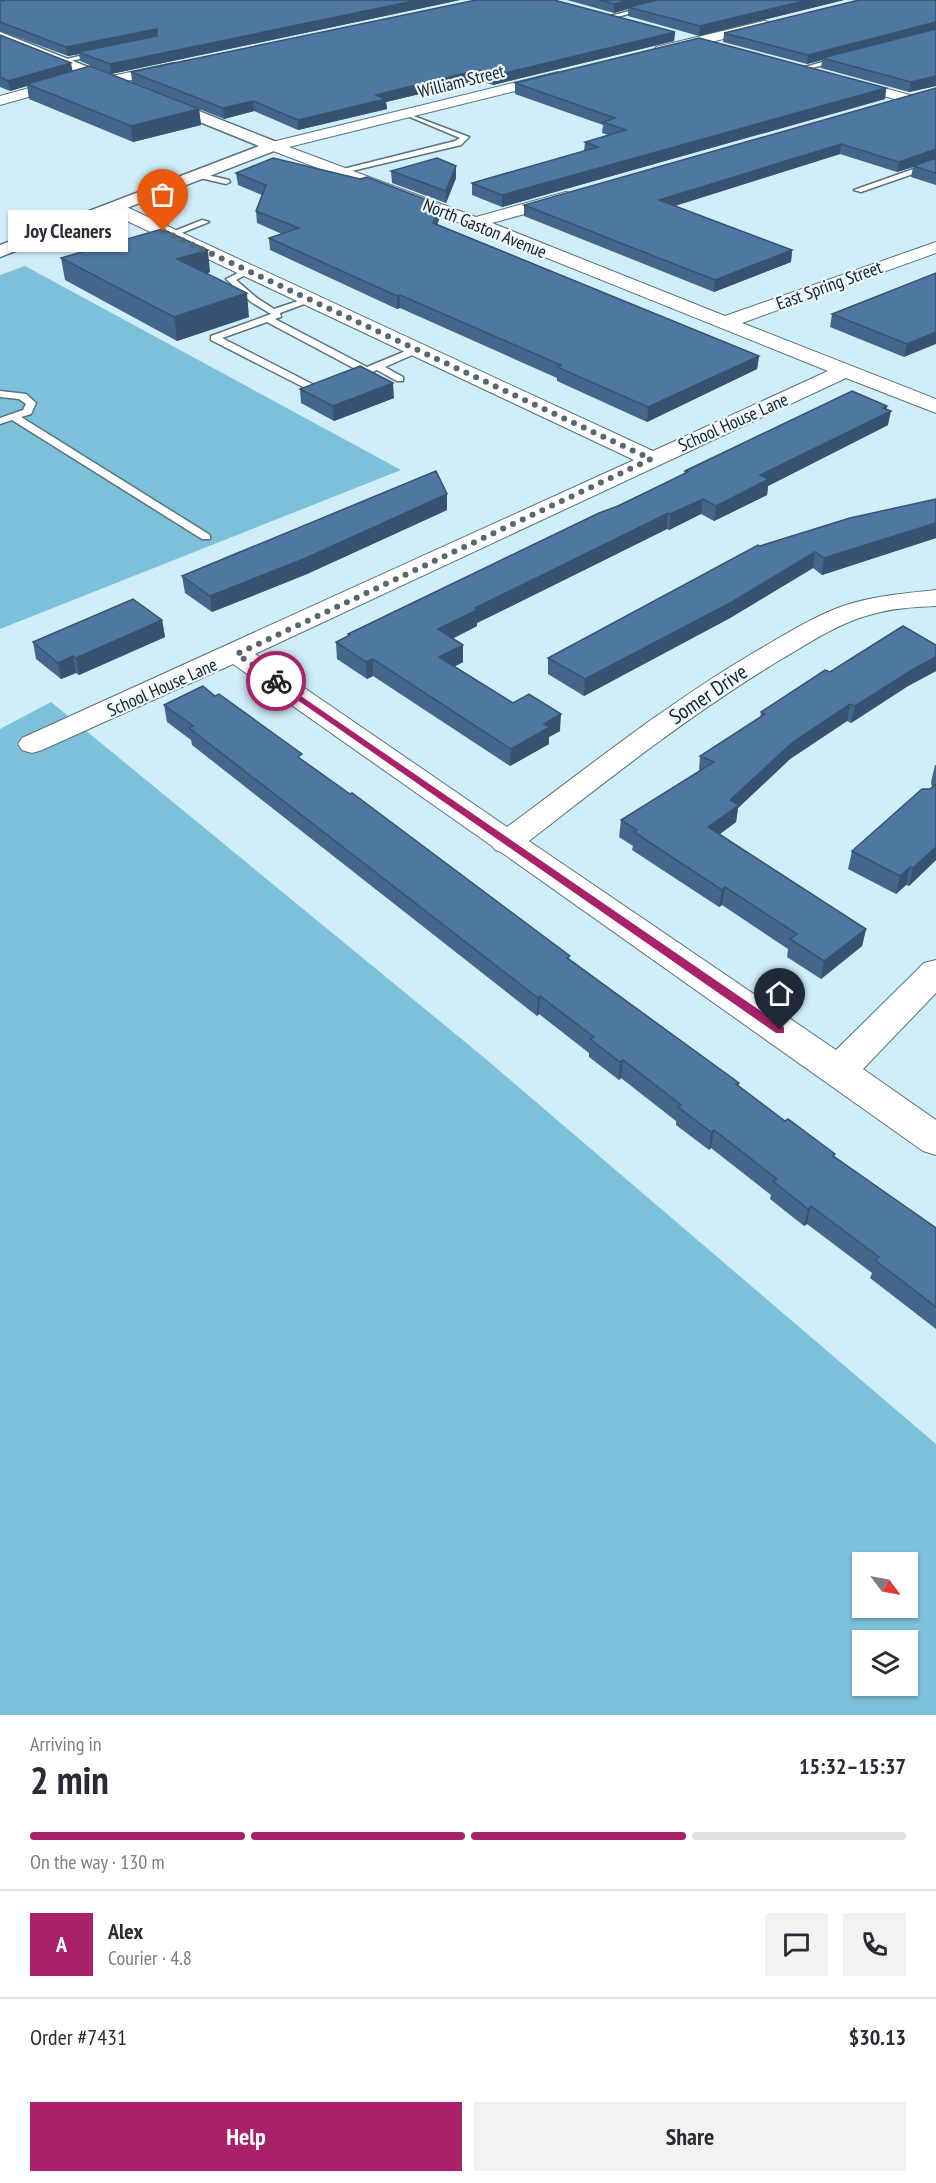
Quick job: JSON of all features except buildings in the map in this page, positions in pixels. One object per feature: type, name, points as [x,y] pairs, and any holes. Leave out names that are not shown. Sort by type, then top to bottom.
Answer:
[{"type":"street","points":[[603,16],[643,26]]},
{"type":"street","points":[[643,54],[777,22]]},
{"type":"street","points":[[666,32],[724,48]]},
{"type":"street","name":"North Gaston Avenue","points":[[0,36],[936,407]]},
{"type":"street","points":[[112,80],[191,63]]},
{"type":"street","points":[[796,68],[936,106]]},
{"type":"street","points":[[0,101],[95,73]]},
{"type":"street","name":"William Street","points":[[273,146],[567,74]]},
{"type":"street","points":[[876,108],[936,92]]},
{"type":"street","points":[[0,251],[273,146]]},
{"type":"street","points":[[473,223],[583,192]]},
{"type":"street","points":[[114,208],[651,459]]},
{"type":"street","name":"East Spring Street","points":[[723,323],[936,247]]},
{"type":"street","name":"School House Lane","points":[[32,744],[237,654],[651,459],[845,371]]},
{"type":"street","name":"Somer Drive","points":[[506,843],[672,717],[741,671],[831,620],[875,606],[936,598]]},
{"type":"street","points":[[237,654],[506,843],[839,1070],[936,1140]]},
{"type":"street","points":[[839,1070],[936,972]]},
{"type":"lane","points":[[603,16],[681,0]]},
{"type":"lane","points":[[65,60],[100,53]]},
{"type":"lane","points":[[796,68],[848,57]]},
{"type":"lane","points":[[342,172],[458,143],[465,137],[405,113]]},
{"type":"lane","points":[[858,190],[936,164]]},
{"type":"lane","points":[[199,175],[226,182]]},
{"type":"lane","points":[[171,234],[205,222]]},
{"type":"lane","points":[[249,271],[230,279],[271,316],[364,370]]},
{"type":"lane","points":[[310,300],[214,338],[315,389],[357,376],[364,370],[416,350]]},
{"type":"lane","points":[[376,366],[400,379]]},
{"type":"lane","points":[[0,394],[22,396],[31,403],[27,412],[15,418],[0,421]]},
{"type":"lane","points":[[15,418],[206,537]]},
{"type":"shaded area","points":[[25,266],[401,470],[0,629],[0,275]]},
{"type":"shaded area","points":[[51,702],[481,1055],[936,1444],[936,1715],[0,1715],[0,729]]},
{"type":"way so far","points":[[163,231],[651,459],[237,654],[276,681]]},
{"type":"place","name":"Joy Cleaners","points":[[163,231]]},
{"type":"route","points":[[276,681],[506,843],[780,1030]]}]
